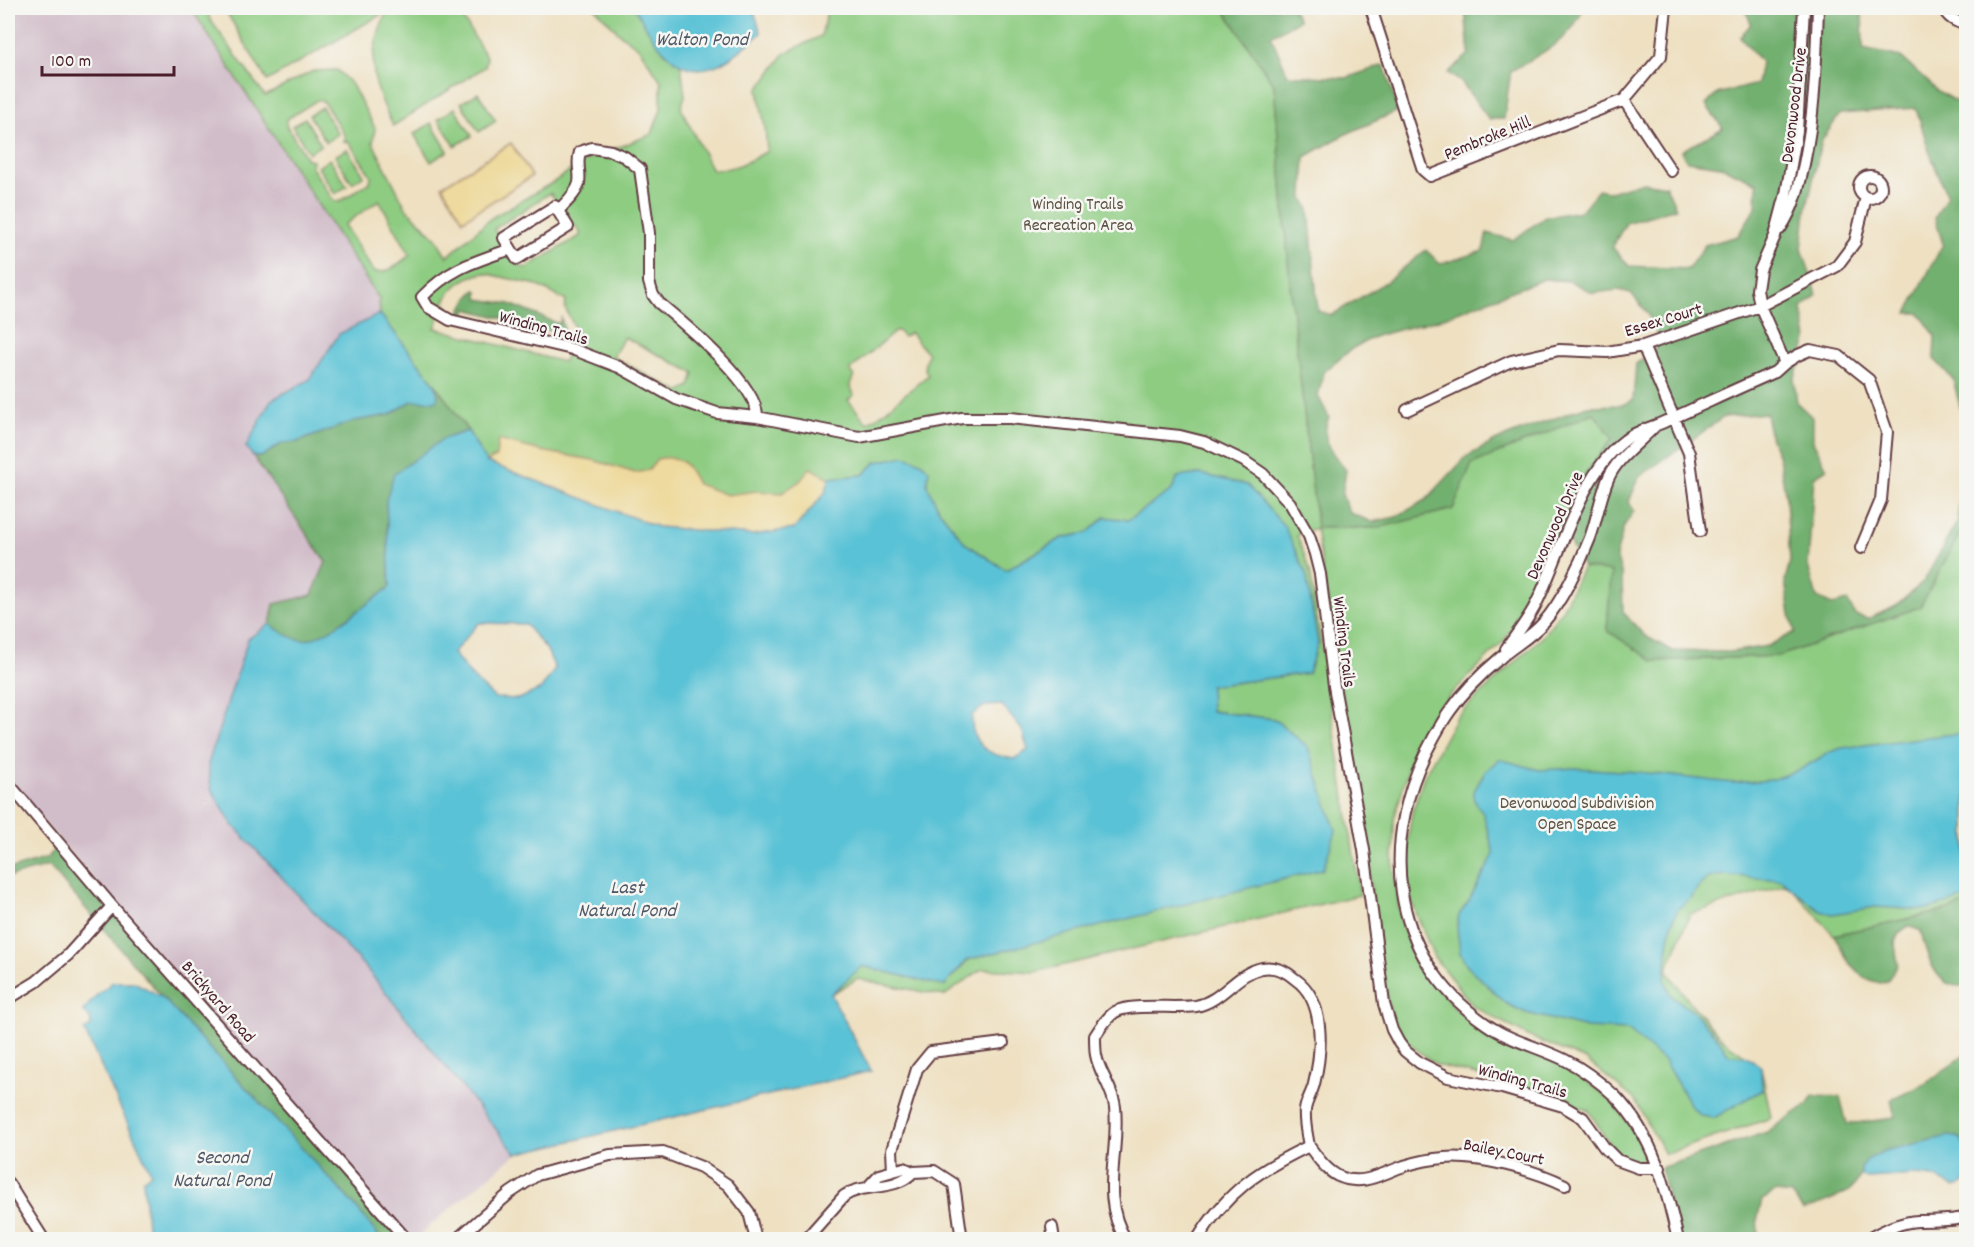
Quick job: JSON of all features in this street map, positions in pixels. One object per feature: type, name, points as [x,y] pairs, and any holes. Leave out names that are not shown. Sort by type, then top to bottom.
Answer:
[{"type":"street","name":"Pembroke Hill","points":[[1371,8],[1423,170],[1430,176],[1624,100],[1661,56],[1666,8]]},
{"type":"street","name":"Devonwood Drive","points":[[1501,657],[1536,605],[1596,472],[1624,440],[1641,430],[1655,426],[1775,372],[1785,363],[1760,306],[1757,290],[1761,270],[1775,236],[1786,194],[1797,130],[1804,8]]},
{"type":"street","name":"Devonwood Drive","points":[[1775,236],[1791,212],[1810,132],[1815,87],[1818,8]]},
{"type":"street","points":[[1944,8],[1945,12],[1955,21],[1966,24]]},
{"type":"street","points":[[1624,100],[1671,171]]},
{"type":"street","points":[[511,249],[504,238],[555,206],[558,211],[574,192],[579,183],[577,162],[580,152],[592,148],[607,150],[635,163],[640,169],[643,181],[649,233],[649,282],[653,295],[724,361],[756,406],[757,417]]},
{"type":"street","name":"Essex Court","points":[[1407,410],[1511,361],[1559,350],[1607,352],[1643,346],[1760,306],[1838,266],[1855,242],[1866,197]]},
{"type":"street","name":"Winding Trails","points":[[558,211],[568,227],[517,259],[511,249],[459,267],[433,285],[422,297],[428,307],[450,320],[572,349],[619,367],[676,399],[701,409],[757,417],[849,436],[866,436],[954,419],[987,417],[1165,434],[1204,442],[1244,461],[1263,474],[1300,518],[1316,554],[1334,686],[1364,850],[1384,1004],[1392,1030],[1406,1051],[1420,1063],[1448,1077],[1502,1088],[1563,1106],[1583,1118],[1604,1147],[1617,1160],[1639,1168],[1660,1168]]},
{"type":"street","points":[[1643,346],[1689,453],[1700,531]]},
{"type":"street","points":[[1785,363],[1810,350],[1839,356],[1869,380],[1887,432],[1881,500],[1861,548]]},
{"type":"street","name":"Devonwood Drive","points":[[1655,426],[1627,452],[1609,477],[1590,538],[1569,583],[1544,622],[1528,638],[1501,657],[1465,691],[1448,713],[1413,779],[1402,820],[1399,867],[1402,895],[1419,950],[1433,973],[1454,998],[1486,1025],[1502,1034],[1565,1060],[1597,1081],[1630,1113],[1646,1137],[1660,1168],[1678,1239]]},
{"type":"street","name":"Brickyard Road","points":[[8,783],[112,906],[407,1239]]},
{"type":"street","points":[[8,999],[36,982],[68,955],[112,906]]},
{"type":"street","points":[[1126,1239],[1119,1229],[1110,1184],[1116,1127],[1115,1104],[1096,1055],[1095,1036],[1115,1012],[1130,1007],[1177,1008],[1200,1005],[1217,998],[1247,972],[1264,967],[1283,970],[1301,982],[1313,1000],[1319,1031],[1319,1061],[1305,1108],[1305,1128],[1309,1146],[1259,1172],[1220,1207],[1197,1239]]},
{"type":"street","points":[[893,1171],[892,1150],[917,1069],[931,1052],[1003,1043]]},
{"type":"street","name":"Bailey Court","points":[[1309,1146],[1323,1164],[1337,1176],[1358,1181],[1374,1179],[1425,1160],[1447,1158],[1468,1159],[1544,1175],[1565,1185]]},
{"type":"street","points":[[456,1239],[510,1192],[537,1175],[610,1155],[663,1152],[701,1167],[728,1185],[749,1212],[756,1239]]},
{"type":"street","points":[[869,1186],[879,1175],[904,1168],[913,1172],[934,1171],[954,1184],[962,1239]]},
{"type":"street","points":[[805,1239],[851,1191],[869,1186],[893,1184],[913,1172]]},
{"type":"street","points":[[8,1183],[44,1239]]},
{"type":"street","points":[[1868,1239],[1905,1223],[1955,1220],[1966,1217]]},
{"type":"street","points":[[1052,1227],[1054,1239]]},
{"type":"shaded area","points":[[8,8],[191,8],[379,299],[380,314],[339,334],[309,380],[271,400],[246,446],[326,562],[312,595],[274,604],[270,624],[248,639],[232,824],[366,968],[516,1154],[417,1239],[407,1239],[8,781]]},
{"type":"green space","name":"Winding Trails Recreation Area","points":[[191,8],[209,8],[209,18],[265,96],[313,71],[337,70],[352,85],[375,128],[373,143],[406,208],[436,238],[447,257],[491,218],[552,183],[584,161],[652,134],[661,109],[661,81],[639,48],[620,34],[595,8],[634,8],[665,53],[681,65],[685,96],[681,108],[712,170],[741,165],[767,151],[758,90],[785,53],[821,36],[828,8],[1223,8],[1274,85],[1291,296],[1317,528],[1377,528],[1452,509],[1471,464],[1594,413],[1613,438],[1574,488],[1563,531],[1535,592],[1503,642],[1450,695],[1413,752],[1394,819],[1393,865],[1401,923],[1417,962],[1457,1011],[1511,1045],[1568,1067],[1611,1100],[1644,1145],[1645,1162],[1626,1160],[1613,1150],[1589,1111],[1545,1093],[1437,1065],[1403,1039],[1393,1024],[1382,975],[1369,873],[1316,528],[1297,535],[1310,571],[1360,895],[1035,972],[982,969],[944,996],[857,979],[831,994],[862,966],[944,986],[967,961],[1274,719],[1211,711],[1209,686],[1308,673],[1318,643],[1306,573],[1200,474],[1178,477],[1172,490],[1128,520],[1105,517],[1087,533],[1062,538],[1006,570],[966,544],[939,510],[927,485],[876,462],[863,475],[830,478],[794,529],[486,462],[468,431],[435,384],[380,314],[379,299]],"holes":[[[317,100],[323,101],[345,136],[343,141],[349,142],[371,176],[370,182],[339,202],[333,200],[311,166],[313,160],[307,159],[286,125],[287,119]],[[550,193],[580,232],[580,236],[526,268],[515,264],[494,229]],[[379,200],[410,255],[388,270],[373,271],[344,225]],[[484,273],[537,285],[566,301],[565,308],[578,335],[563,362],[435,328],[441,312],[446,313],[448,306],[444,303],[451,291],[460,283]],[[897,330],[904,337],[910,332],[928,354],[925,365],[928,375],[879,416],[867,423],[848,400],[854,395],[850,385],[854,375],[850,370]],[[624,337],[694,373],[690,386],[679,392],[613,357]]]},
{"type":"green space","points":[[237,8],[379,8],[382,14],[267,81],[227,13]]},
{"type":"green space","points":[[390,8],[457,8],[487,58],[485,67],[393,126],[378,91],[373,69],[375,46],[383,19]]},
{"type":"green space","points":[[1223,8],[1292,8],[1299,20],[1271,36],[1288,75],[1346,78],[1384,65],[1398,111],[1344,135],[1305,157],[1303,197],[1309,210],[1318,311],[1332,315],[1386,282],[1426,250],[1440,264],[1483,251],[1487,233],[1513,240],[1545,217],[1581,211],[1599,189],[1610,192],[1643,182],[1666,186],[1676,208],[1626,223],[1612,247],[1629,266],[1688,269],[1705,245],[1738,236],[1756,207],[1757,183],[1720,166],[1687,161],[1681,151],[1723,128],[1706,105],[1717,94],[1757,84],[1761,62],[1740,37],[1751,24],[1745,8],[1862,8],[1863,49],[1901,57],[1938,91],[1966,108],[1964,255],[1966,267],[1966,522],[1920,607],[1779,656],[1653,661],[1607,630],[1611,572],[1583,567],[1563,531],[1574,488],[1613,438],[1594,413],[1472,464],[1453,509],[1377,528],[1317,528],[1291,296],[1274,85]],"holes":[[[1916,108],[1929,151],[1947,196],[1935,218],[1943,244],[1907,313],[1919,313],[1935,335],[1934,359],[1953,379],[1963,418],[1958,520],[1924,581],[1896,606],[1868,619],[1855,615],[1848,601],[1832,605],[1817,598],[1808,566],[1814,477],[1827,469],[1813,441],[1813,418],[1797,403],[1794,380],[1807,340],[1802,308],[1817,295],[1802,249],[1806,211],[1822,140],[1840,114]],[[1544,279],[1570,281],[1593,293],[1618,290],[1631,293],[1647,313],[1657,335],[1655,349],[1636,364],[1633,400],[1622,405],[1587,406],[1497,440],[1466,457],[1426,500],[1396,517],[1372,522],[1350,513],[1342,495],[1346,470],[1328,446],[1325,432],[1329,417],[1318,396],[1324,372],[1353,348],[1376,336],[1439,319]],[[1766,413],[1770,436],[1779,457],[1786,499],[1790,561],[1785,581],[1795,632],[1768,646],[1729,652],[1673,651],[1645,636],[1623,612],[1622,575],[1616,556],[1624,526],[1634,511],[1629,502],[1639,477],[1724,417]]]},
{"type":"green space","points":[[1465,8],[1583,8],[1578,19],[1563,38],[1511,71],[1504,119],[1489,119],[1462,83],[1448,73],[1469,54]]},
{"type":"green space","points":[[478,93],[496,121],[479,132],[461,103]]},
{"type":"green space","points":[[322,107],[338,134],[326,142],[309,115]]},
{"type":"green space","points":[[455,108],[472,136],[455,146],[438,119]]},
{"type":"green space","points":[[305,118],[321,145],[309,153],[292,126]]},
{"type":"green space","points":[[431,123],[448,151],[431,162],[414,134]]},
{"type":"green space","points":[[1966,147],[1966,267],[1964,255]]},
{"type":"green space","points":[[347,149],[364,175],[352,183],[335,156]]},
{"type":"green space","points":[[330,159],[347,186],[335,194],[318,167]]},
{"type":"green space","points":[[476,290],[478,299],[510,304],[559,324],[561,318],[568,343],[563,342],[564,334],[467,309],[464,317],[458,315],[468,298]]},
{"type":"green space","points":[[435,384],[468,431],[443,439],[386,500],[390,587],[323,634],[303,640],[281,632],[270,624],[274,604],[312,595],[326,562],[253,456],[261,457],[283,443],[297,442],[354,421],[389,415],[412,401],[438,396]]},
{"type":"green space","name":"Devonwood Subdivision Open Space","points":[[1966,522],[1966,903],[1952,909],[1834,935],[1788,884],[1690,914],[1667,970],[1688,1000],[1723,1040],[1761,1067],[1771,1118],[1665,1154],[1634,1099],[1586,1060],[1530,1037],[1473,1006],[1434,957],[1409,895],[1406,852],[1412,813],[1424,776],[1456,717],[1540,639],[1561,612],[1583,567],[1612,572],[1607,630],[1653,661],[1779,656],[1920,607]]},
{"type":"green space","points":[[58,843],[407,1239],[381,1239],[355,1206],[162,997],[49,866],[8,877],[8,870],[48,858]]},
{"type":"green space","points":[[1966,903],[1966,986],[1952,985],[1939,976],[1930,962],[1921,931],[1909,926],[1896,937],[1898,964],[1887,981],[1880,983],[1866,979],[1850,964],[1834,935],[1952,909]]},
{"type":"green space","points":[[1966,1054],[1966,1148],[1960,1138],[1934,1139],[1884,1151],[1861,1167],[1860,1177],[1849,1191],[1803,1210],[1791,1194],[1775,1192],[1762,1200],[1757,1220],[1759,1239],[1678,1239],[1660,1168],[1767,1132],[1808,1104],[1813,1096],[1840,1097],[1847,1124],[1895,1118],[1891,1100],[1925,1084]]},
{"type":"sand","points":[[511,143],[532,176],[463,220],[442,186]]},
{"type":"sand","points":[[498,440],[541,451],[593,460],[635,473],[649,470],[657,459],[678,459],[690,471],[697,484],[727,495],[757,491],[782,493],[800,481],[810,468],[830,478],[825,493],[794,529],[752,535],[658,527],[486,462],[496,457]]},
{"type":"water","name":"Walton Pond","points":[[634,8],[753,8],[761,33],[739,52],[715,66],[703,69],[691,68],[679,63],[661,48]]},
{"type":"water","points":[[380,314],[435,384],[438,396],[436,401],[412,401],[389,415],[354,421],[297,442],[283,443],[261,457],[253,456],[246,447],[271,400],[309,380],[339,334]]},
{"type":"water","name":"Last Natural Pond","points":[[468,431],[486,462],[658,527],[752,535],[794,529],[825,493],[830,478],[863,475],[876,462],[905,456],[921,462],[929,470],[927,485],[939,510],[966,544],[1006,570],[1062,538],[1087,533],[1105,517],[1128,520],[1172,490],[1178,477],[1200,474],[1247,485],[1284,526],[1306,573],[1318,643],[1308,673],[1210,686],[1211,711],[1274,719],[1308,747],[1336,831],[1323,869],[967,960],[944,986],[862,966],[831,994],[871,1071],[516,1154],[366,968],[232,824],[211,789],[208,764],[248,639],[270,624],[281,632],[303,640],[323,634],[390,587],[386,500],[394,474],[443,439]],"holes":[[[479,623],[525,624],[547,650],[555,669],[541,689],[519,699],[495,698],[473,678],[453,653]],[[1002,705],[1022,730],[1028,750],[1014,759],[988,751],[977,741],[974,734],[972,715],[985,706]]]},
{"type":"water","points":[[1966,734],[1966,898],[1924,910],[1875,907],[1833,914],[1820,911],[1781,880],[1723,875],[1708,878],[1678,909],[1672,922],[1667,951],[1665,981],[1670,994],[1696,1014],[1729,1055],[1747,1056],[1761,1067],[1762,1090],[1714,1118],[1701,1116],[1691,1106],[1664,1061],[1628,1030],[1587,1028],[1526,1013],[1507,1004],[1467,966],[1460,953],[1457,927],[1459,915],[1494,854],[1483,813],[1474,800],[1474,791],[1485,772],[1499,759],[1539,770],[1575,768],[1638,772],[1733,783],[1771,780],[1801,769],[1830,752],[1842,748]]},
{"type":"water","name":"Second Natural Pond","points":[[113,982],[134,982],[162,997],[355,1206],[381,1239],[148,1239],[143,1180],[151,1173],[84,1030],[91,1026],[90,1018],[83,1011]]},
{"type":"water","points":[[1949,1136],[1960,1138],[1966,1148],[1966,1180],[1961,1185],[1954,1187],[1934,1177],[1914,1175],[1868,1178],[1861,1176],[1861,1167],[1867,1160],[1884,1151]]}]
